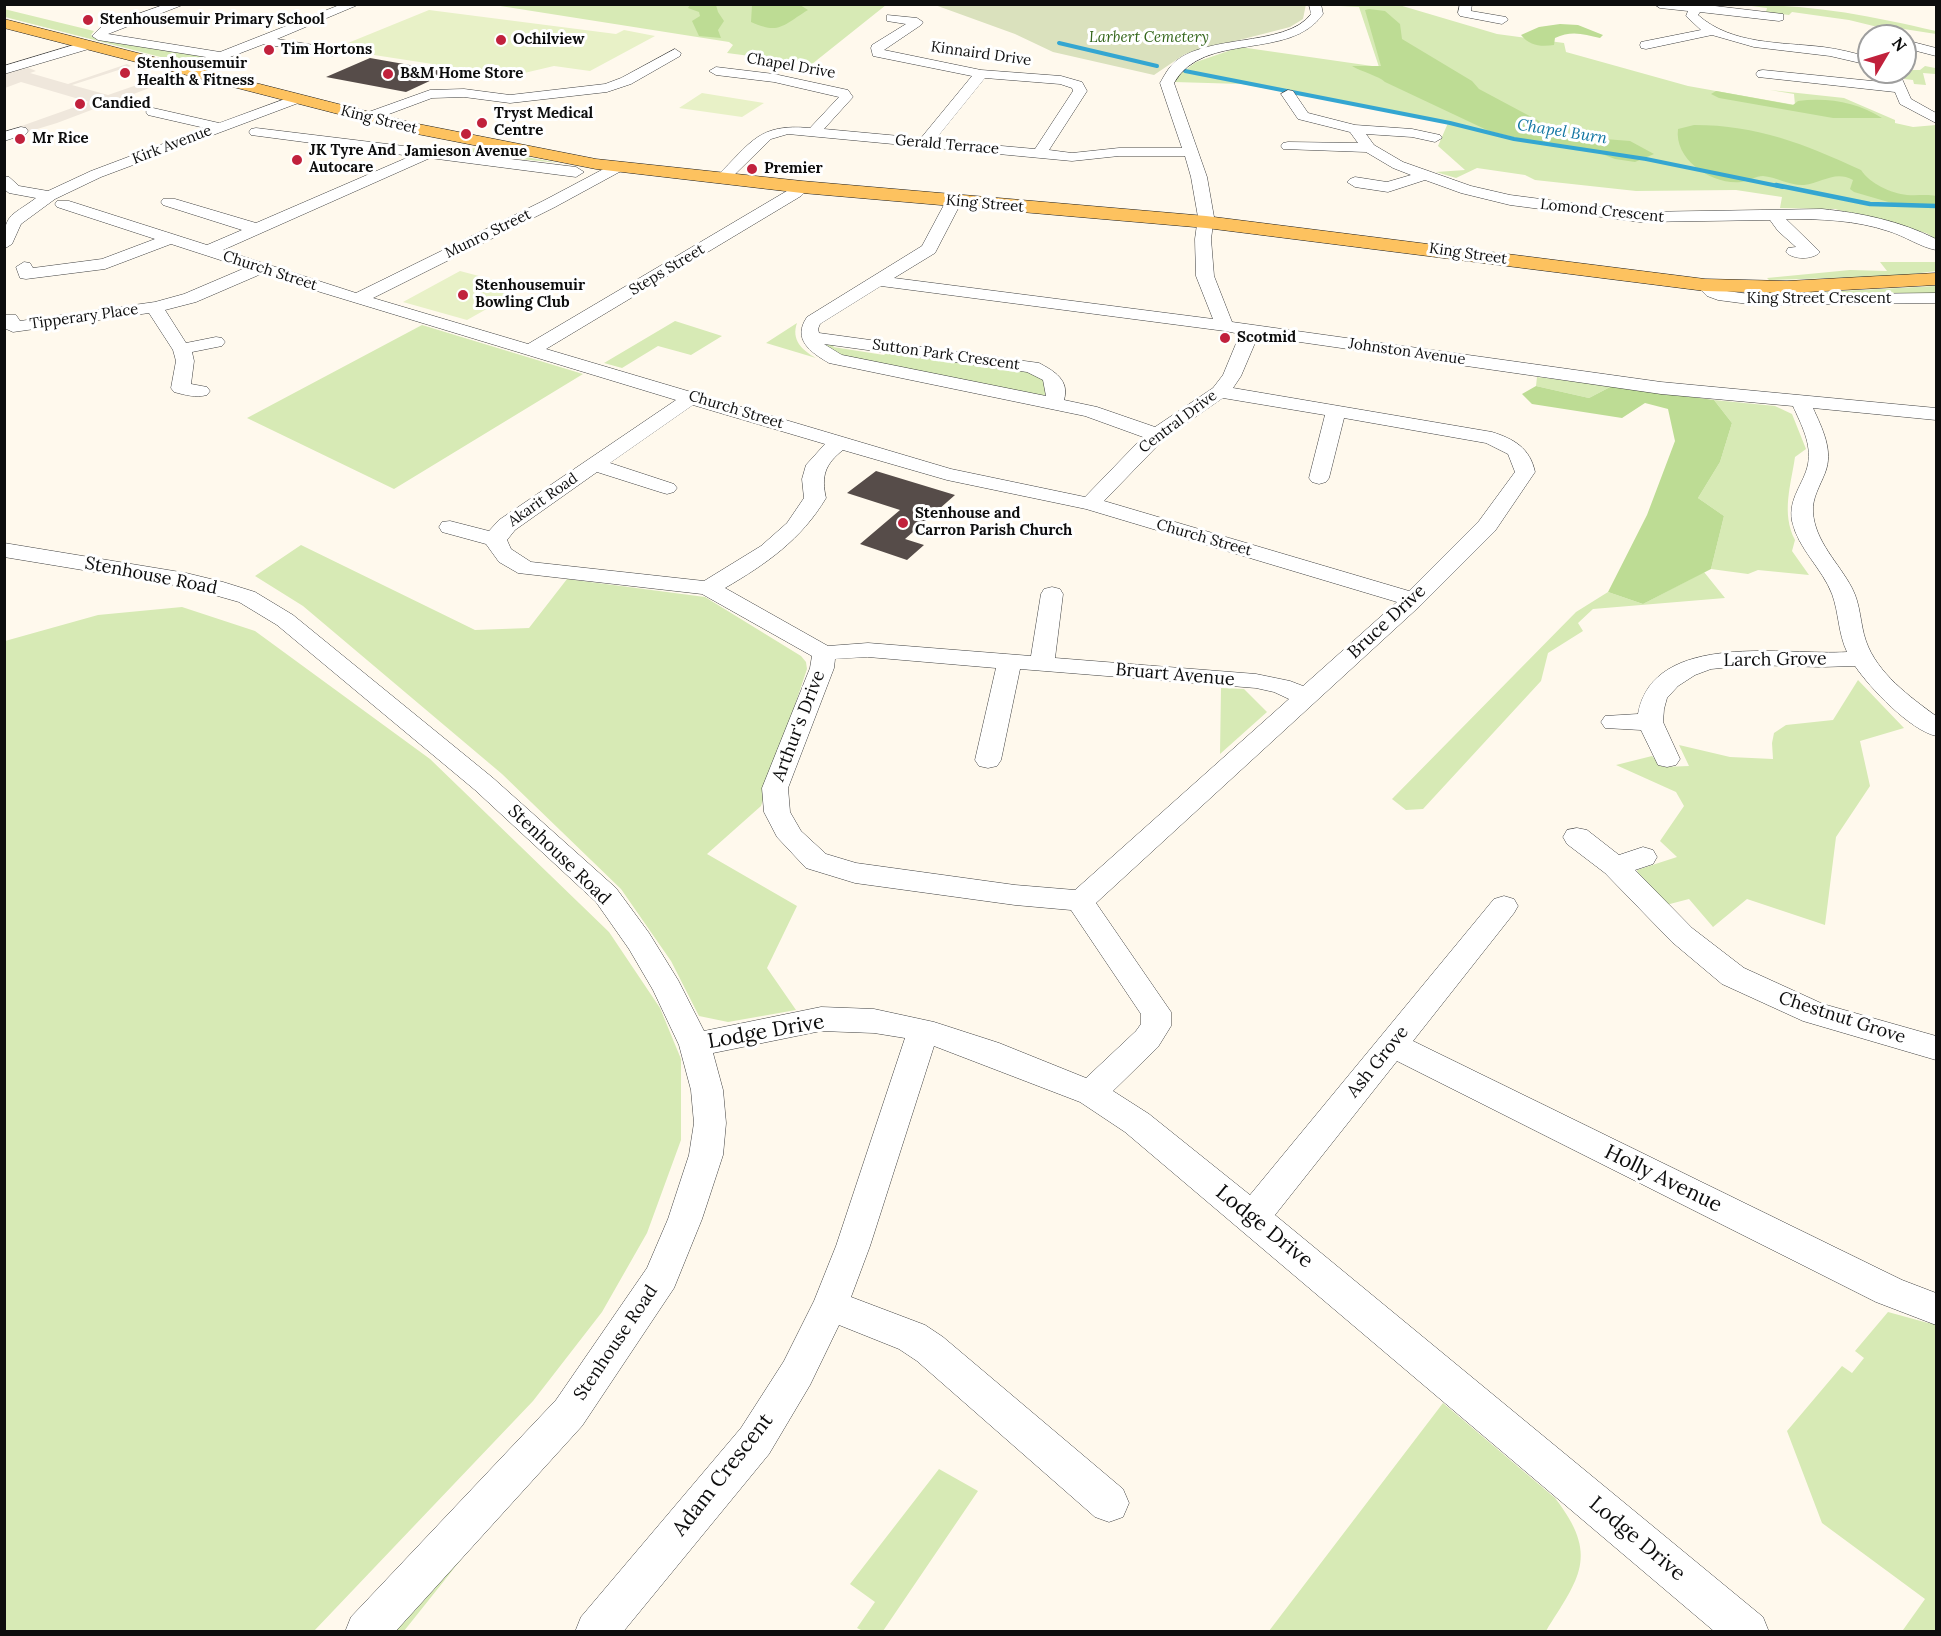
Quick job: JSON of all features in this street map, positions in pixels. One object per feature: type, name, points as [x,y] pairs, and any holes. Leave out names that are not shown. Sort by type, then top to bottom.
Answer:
[{"type":"main road","name":"King Street","points":[[4,23],[296,99],[461,139],[618,167],[802,187],[1206,222],[1705,285],[1787,287],[1936,279]]},
{"type":"street","points":[[179,4],[105,30],[98,36],[221,57]]},
{"type":"street","points":[[185,70],[354,4]]},
{"type":"street","points":[[1225,326],[1204,276],[1203,239],[1206,222],[1199,177],[1167,83],[1168,75],[1182,63],[1202,54],[1286,35],[1306,26],[1314,20],[1317,14],[1315,4]]},
{"type":"street","points":[[1466,4],[1464,13],[1503,20]]},
{"type":"street","points":[[1660,4],[1779,17]]},
{"type":"street","points":[[1695,9],[1692,16],[1696,21],[1714,31],[1761,43],[1840,53],[1857,58]]},
{"type":"street","name":"Kinnaird Drive","points":[[891,18],[917,22],[877,48],[878,53],[981,74],[1061,80],[1080,88],[1039,154]]},
{"type":"street","points":[[1648,40],[1714,31]]},
{"type":"street","points":[[263,40],[333,52]]},
{"type":"street","points":[[4,70],[87,45]]},
{"type":"street","points":[[1840,53],[1853,46]]},
{"type":"street","points":[[1917,47],[1936,52]]},
{"type":"street","points":[[368,117],[430,94],[464,93],[510,99],[607,88],[626,81],[670,55],[644,54]]},
{"type":"street","name":"Chapel Drive","points":[[716,71],[782,79],[843,93],[846,98],[814,132]]},
{"type":"street","points":[[925,143],[981,74]]},
{"type":"street","points":[[1763,74],[1899,88]]},
{"type":"street","points":[[1898,84],[1905,101],[1934,116]]},
{"type":"street","points":[[1293,97],[1303,116],[1356,129],[1412,133],[1435,138]]},
{"type":"street","name":"Kirk Avenue","points":[[15,221],[56,200],[96,174],[296,99]]},
{"type":"street","points":[[153,112],[218,127]]},
{"type":"street","name":"Lomond Crescent","points":[[1356,129],[1369,148],[1423,176],[1484,195],[1607,213],[1664,218],[1822,214],[1869,220],[1907,231],[1936,245]]},
{"type":"street","name":"Gerald Terrace","points":[[722,179],[772,133],[787,130],[1078,157],[1119,152],[1191,152]]},
{"type":"street","points":[[4,137],[21,131]]},
{"type":"street","name":"King Street","points":[[256,132],[576,172]]},
{"type":"street","points":[[209,250],[461,139]]},
{"type":"street","points":[[1297,147],[1369,148]]},
{"type":"street","name":"Munro Street","points":[[357,299],[549,204],[618,167]]},
{"type":"street","points":[[1355,182],[1388,187],[1423,176]]},
{"type":"street","points":[[4,244],[8,231],[15,221],[12,216],[16,198],[9,185]]},
{"type":"street","name":"Church Street","points":[[9,185],[357,299],[947,474],[1090,504],[1413,600]]},
{"type":"street","name":"Steps Street","points":[[531,350],[796,193],[802,187]]},
{"type":"street","points":[[810,337],[809,329],[813,321],[930,249],[954,201]]},
{"type":"street","points":[[169,202],[257,229]]},
{"type":"street","points":[[1775,215],[1784,228],[1812,252],[1794,252]]},
{"type":"street","points":[[23,275],[105,264],[172,238]]},
{"type":"street","name":"Tipperary Place","points":[[10,327],[155,307],[190,298],[260,268]]},
{"type":"street","name":"Johnston Avenue","points":[[878,281],[1225,326],[1660,388],[1936,414]]},
{"type":"street","name":"King Street Crescent","points":[[1705,285],[1713,292],[1724,296],[1755,300],[1936,298]]},
{"type":"street","name":"Tipperary Place","points":[[155,307],[168,331],[182,349]]},
{"type":"street","name":"Central Drive","points":[[1090,504],[1135,455],[1157,435],[1220,392],[1232,375],[1251,330]]},
{"type":"street","name":"Sutton Park Crescent","points":[[810,337],[1032,368],[1052,376],[1056,396],[1053,403]]},
{"type":"street","name":"Sutton Park Crescent","points":[[810,337],[816,348],[836,359],[1053,403],[1113,418],[1157,435]]},
{"type":"street","points":[[159,395],[191,390],[182,349],[216,342]]},
{"type":"street","name":"Bruce Drive","points":[[1081,902],[1413,600],[1499,511],[1525,472],[1517,450],[1486,436],[1220,392]]},
{"type":"street","name":"Akarit Road","points":[[496,540],[499,532],[507,525],[692,397]]},
{"type":"street","points":[[1801,402],[1817,444],[1819,459],[1817,470],[1805,495],[1802,510],[1807,536],[1841,588],[1855,644],[1862,658],[1897,697],[1936,728]]},
{"type":"street","points":[[1319,478],[1336,412]]},
{"type":"street","points":[[708,588],[780,544],[808,512],[815,498],[813,471],[820,457],[840,442]]},
{"type":"street","name":"Akarit Road","points":[[594,465],[667,488]]},
{"type":"street","points":[[450,528],[496,540]]},
{"type":"street","name":"Arthur's Drive","points":[[496,540],[499,550],[510,561],[526,568],[708,588],[824,653],[822,668],[775,788],[777,812],[790,837],[816,861],[855,873],[1081,902]]},
{"type":"street","name":"Stenhouse Road","points":[[4,550],[186,580],[247,597],[276,614],[484,784],[606,895],[639,941],[668,988],[694,1045],[707,1090],[710,1123],[706,1155],[685,1219],[661,1277],[569,1413],[366,1632]]},
{"type":"street","points":[[1042,664],[1052,594]]},
{"type":"street","name":"Bruart Avenue","points":[[824,653],[868,650],[1256,681],[1281,686],[1306,696]]},
{"type":"street","name":"Larch Grove","points":[[1650,722],[1655,697],[1673,676],[1691,667],[1742,658],[1818,660],[1862,658]]},
{"type":"street","points":[[988,760],[1010,661]]},
{"type":"street","points":[[1614,722],[1650,722],[1667,759]]},
{"type":"street","name":"Chestnut Grove","points":[[1577,837],[1615,866],[1682,935],[1732,976],[1814,1013],[1936,1048]]},
{"type":"street","points":[[1615,866],[1643,857]]},
{"type":"street","points":[[1081,902],[1088,916],[1156,1012],[1156,1026],[1147,1039],[1091,1093]]},
{"type":"street","name":"Ash Grove","points":[[1249,1214],[1263,1205],[1504,906]]},
{"type":"street","name":"Lodge Drive","points":[[694,1045],[820,1019],[874,1021],[923,1030],[988,1052],[1091,1093],[1137,1123],[1249,1214],[1748,1632]]},
{"type":"street","name":"Adam Crescent","points":[[596,1632],[755,1441],[797,1373],[830,1305],[884,1156],[923,1030]]},
{"type":"street","name":"Holly Avenue","points":[[1392,1044],[1889,1291],[1936,1309]]},
{"type":"street","points":[[830,1305],[912,1337],[930,1349],[1109,1503]]},
{"type":"green space","name":"Larbert Cemetery","points":[[1306,4],[1303,19],[1290,27],[1185,54],[1154,75],[1053,52],[1015,34],[935,5]]},
{"type":"green space","points":[[494,5],[886,5],[812,64],[727,53],[733,45],[729,42]]},
{"type":"green space","points":[[690,5],[716,5],[724,21],[718,30],[721,38],[699,36],[692,21],[700,16],[699,12],[688,8]]},
{"type":"green space","points":[[752,5],[800,5],[808,10],[787,24],[769,28],[751,22]]},
{"type":"green space","points":[[1322,5],[1399,5],[1497,34],[1564,43],[1566,52],[1688,86],[1795,105],[1794,94],[1770,90],[1844,98],[1895,120],[1895,123],[1913,127],[1936,125],[1936,239],[1926,233],[1835,209],[1780,208],[1782,197],[1736,190],[1636,191],[1535,180],[1525,175],[1477,168],[1456,178],[1436,172],[1465,170],[1438,146],[1448,123],[1242,84],[1174,82],[1176,77],[1196,62],[1240,47],[1379,67],[1359,7]]},
{"type":"green space","points":[[1744,5],[1841,12],[1905,24],[1865,24],[1792,12],[1789,15],[1766,12],[1767,8]]},
{"type":"green space","points":[[4,9],[94,31],[91,35],[98,39],[204,56],[199,60],[180,62],[5,17]]},
{"type":"green space","name":"Ochilview","points":[[429,10],[616,34],[624,30],[655,36],[590,71],[554,66],[520,74],[486,69],[478,71],[361,53],[343,45]]},
{"type":"green space","points":[[1365,10],[1385,11],[1400,24],[1402,39],[1472,81],[1479,89],[1567,136],[1630,141],[1654,154],[1635,162],[1615,159],[1589,149],[1550,146],[1489,131],[1352,66],[1381,66]]},
{"type":"green space","points":[[1560,24],[1578,25],[1603,35],[1600,38],[1572,33],[1555,38],[1554,45],[1545,46],[1532,44],[1521,35],[1539,27]]},
{"type":"green space","points":[[1917,27],[1936,31],[1936,34],[1917,31]]},
{"type":"green space","points":[[1925,66],[1935,68],[1935,74],[1923,73],[1926,85],[1914,84],[1917,84],[1917,70]]},
{"type":"green space","points":[[1716,91],[1793,105],[1798,101],[1831,100],[1863,108],[1882,118],[1833,118],[1719,98],[1711,94]]},
{"type":"green space","points":[[702,93],[764,103],[742,117],[679,108]]},
{"type":"green space","points":[[1694,125],[1739,128],[1800,144],[1861,170],[1875,184],[1888,190],[1907,195],[1936,196],[1936,208],[1902,206],[1854,192],[1850,189],[1853,180],[1840,176],[1804,185],[1763,176],[1741,182],[1718,179],[1697,168],[1682,151],[1678,140],[1678,129]]},
{"type":"green space","points":[[477,148],[559,163],[451,150]]},
{"type":"green space","points":[[1880,262],[1936,262],[1936,271],[1898,276],[1769,280],[1767,278],[1850,270],[1887,271]]},
{"type":"green space","name":"Stenhousemuir Bowling Club","points":[[460,271],[524,288],[467,320],[403,302]]},
{"type":"green space","points":[[1936,286],[1936,296],[1910,297],[1804,298],[1725,293],[1805,293]]},
{"type":"green space","points":[[675,321],[722,336],[691,355],[658,346],[622,368],[604,363]]},
{"type":"green space","points":[[797,323],[795,335],[799,344],[816,358],[766,343]]},
{"type":"green space","points":[[422,325],[583,374],[394,489],[247,418]]},
{"type":"green space","points":[[820,342],[837,342],[833,347],[884,355],[889,350],[1022,368],[1045,377],[1049,393],[1042,396],[843,358]]},
{"type":"green space","points":[[1537,377],[1612,386],[1589,398],[1536,386]]},
{"type":"green space","points":[[1536,386],[1589,398],[1612,386],[1714,400],[1732,423],[1720,462],[1698,498],[1724,516],[1711,569],[1643,604],[1608,592],[1647,515],[1675,441],[1668,409],[1645,403],[1622,418],[1532,404],[1522,394]]},
{"type":"green space","points":[[1714,400],[1775,406],[1792,414],[1806,449],[1795,457],[1788,499],[1789,520],[1795,540],[1792,551],[1809,575],[1758,570],[1748,574],[1711,569],[1724,516],[1698,498],[1720,462],[1732,423]]},
{"type":"green space","points":[[301,545],[475,630],[529,628],[567,579],[705,597],[801,656],[806,662],[807,669],[761,806],[707,854],[797,906],[767,968],[796,1010],[728,1022],[699,1016],[671,961],[621,889],[502,774],[303,606],[255,576]]},
{"type":"green space","points":[[1704,572],[1725,598],[1593,609],[1578,623],[1583,631],[1548,653],[1541,681],[1423,809],[1406,810],[1392,799],[1576,612],[1608,592],[1643,604]]},
{"type":"green space","points":[[182,607],[255,631],[430,759],[609,932],[660,1008],[681,1059],[681,1140],[647,1233],[602,1312],[533,1401],[314,1631],[5,1631],[5,641],[98,615]]},
{"type":"green space","points":[[1858,680],[1904,728],[1860,741],[1870,786],[1836,837],[1825,925],[1747,899],[1713,927],[1689,899],[1666,905],[1639,877],[1637,870],[1677,857],[1660,841],[1684,806],[1676,792],[1616,765],[1652,756],[1663,767],[1689,766],[1679,745],[1730,757],[1773,759],[1774,733],[1786,725],[1833,720]]},
{"type":"green space","points":[[1221,688],[1244,689],[1267,712],[1220,754]]},
{"type":"green space","points":[[1888,1312],[1936,1323],[1936,1631],[1903,1630],[1925,1599],[1822,1523],[1787,1431],[1842,1366],[1852,1373],[1864,1358],[1855,1351]]},
{"type":"green space","points":[[1443,1403],[1555,1498],[1569,1518],[1581,1552],[1580,1566],[1568,1596],[1546,1631],[1269,1631]]},
{"type":"green space","points":[[939,1469],[978,1491],[883,1631],[863,1631],[857,1628],[875,1602],[850,1584]]},
{"type":"green space","points":[[519,1487],[404,1631],[390,1631]]},
{"type":"shaded area","points":[[127,64],[131,66],[72,85],[108,95],[160,77],[174,74],[181,76],[57,123],[24,133],[13,129],[89,102],[21,82],[5,88],[5,72],[29,68],[36,71],[30,73],[68,84]]},
{"type":"building","name":"B&M Home Store","points":[[370,58],[449,72],[406,92],[326,77]]},
{"type":"building","name":"Stenhouse and Carron Parish Church","points":[[876,471],[955,495],[905,539],[924,545],[907,560],[860,544],[900,510],[847,493]]},
{"type":"waterway","name":"Chapel Burn","points":[[1059,43],[1157,66]]},
{"type":"waterway","name":"Chapel Burn","points":[[1185,71],[1450,123],[1514,139],[1646,159],[1783,187]]},
{"type":"waterway","name":"Chapel Burn","points":[[1776,185],[1870,204],[1936,206]]},
{"type":"place","name":"Stenhousemuir Primary School","points":[[88,20]]},
{"type":"place","name":"Ochilview","points":[[501,40]]},
{"type":"place","name":"Tim Hortons","points":[[269,50]]},
{"type":"place","name":"Stenhousemuir Health & Fitness","points":[[125,73]]},
{"type":"place","name":"B&M Home Store","points":[[388,74]]},
{"type":"place","name":"Candied","points":[[80,104]]},
{"type":"place","name":"Tryst Medical Centre","points":[[482,123]]},
{"type":"place","name":"Jamieson Avenue","points":[[466,134]]},
{"type":"place","name":"Mr Rice","points":[[20,139]]},
{"type":"place","name":"JK Tyre And Autocare","points":[[297,160]]},
{"type":"place","name":"Premier","points":[[752,169]]},
{"type":"place","name":"Stenhousemuir Bowling Club","points":[[463,295]]},
{"type":"place","name":"Scotmid","points":[[1225,338]]},
{"type":"place","name":"Stenhouse and Carron Parish Church","points":[[903,523]]}]
